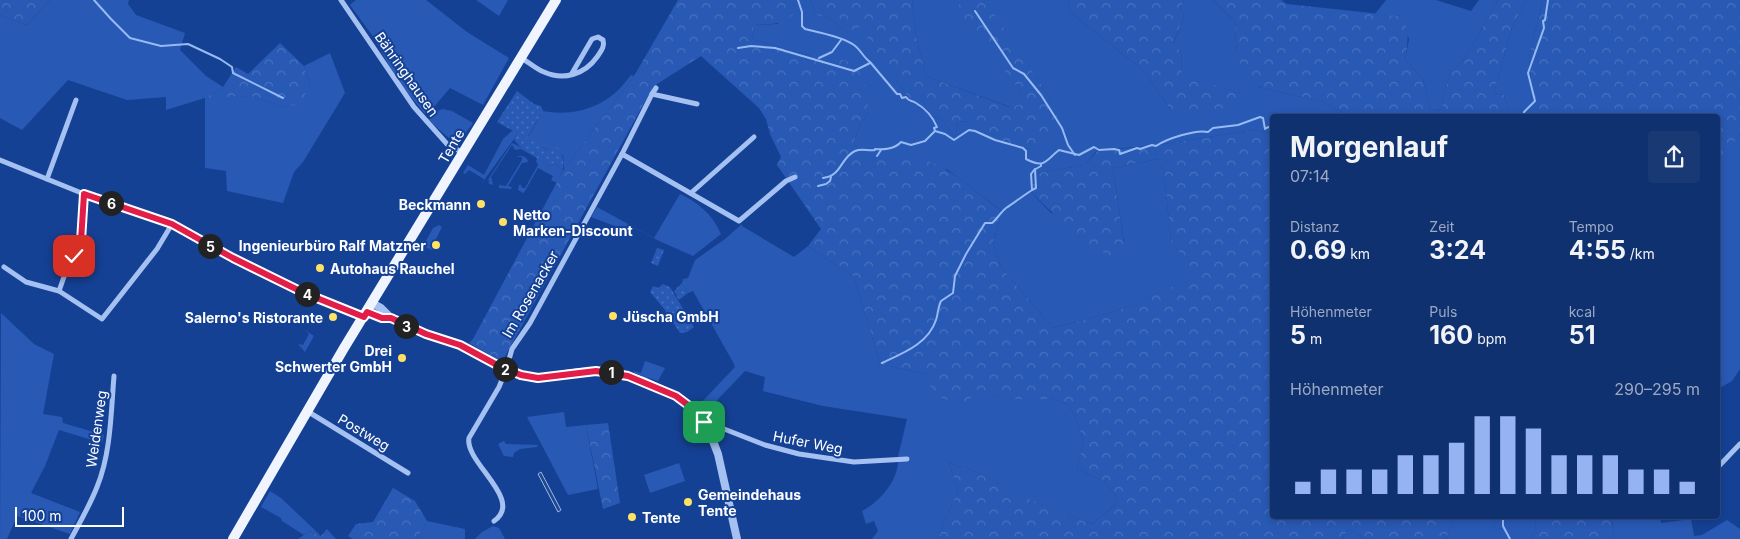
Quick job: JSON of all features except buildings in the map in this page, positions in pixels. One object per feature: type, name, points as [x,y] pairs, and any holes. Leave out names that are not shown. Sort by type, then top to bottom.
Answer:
[{"type":"main road","name":"Tente","points":[[233,539],[307,411],[556,0]]},
{"type":"street","name":"Bähringhausen","points":[[341,0],[414,107],[447,144],[462,153]]},
{"type":"street","points":[[520,58],[542,72],[555,76],[571,75],[583,71],[592,63],[604,46],[603,40],[598,36],[592,39],[571,75]]},
{"type":"street","name":"Im Rosenacker","points":[[494,521],[502,512],[502,502],[490,478],[474,457],[468,443],[471,433],[499,387],[503,368],[512,349],[530,322],[656,88]]},
{"type":"street","points":[[652,94],[697,104]]},
{"type":"street","points":[[47,179],[76,100]]},
{"type":"street","points":[[691,192],[754,137]]},
{"type":"street","points":[[622,154],[739,221],[786,181],[795,177]]},
{"type":"street","points":[[0,160],[84,194],[172,224],[233,258],[302,292],[368,311],[381,308],[391,318],[426,334],[467,348],[503,368],[521,375],[538,378],[596,371],[622,374],[659,387],[676,396],[696,411],[707,427],[718,454],[737,539]]},
{"type":"street","points":[[59,292],[65,274],[81,241],[84,194]]},
{"type":"street","points":[[4,267],[26,282],[59,292],[102,319],[157,249],[172,224]]},
{"type":"street","name":"Weidenweg","points":[[71,539],[98,487],[108,443],[114,376]]},
{"type":"street","name":"Postweg","points":[[307,411],[408,473]]},
{"type":"street","name":"Hufer Weg","points":[[707,427],[719,427],[765,445],[799,454],[854,462],[907,459]]},
{"type":"street","points":[[1720,465],[1740,444]]},
{"type":"green space","points":[[0,0],[50,0],[27,25],[0,15]]},
{"type":"green space","points":[[50,0],[129,0],[128,4],[136,15],[185,33],[180,50],[206,76],[223,87],[207,97],[250,96],[285,107],[310,84],[304,66],[330,53],[345,93],[303,162],[294,172],[283,203],[227,191],[226,171],[205,168],[205,98],[166,110],[166,97],[127,100],[68,80],[22,130],[0,118],[0,15],[27,25]]},
{"type":"green space","points":[[356,0],[426,0],[467,32],[509,58],[483,105],[450,88],[433,108],[425,114],[398,81],[372,35],[350,5]]},
{"type":"green space","points":[[476,0],[508,0],[499,16]]},
{"type":"green space","points":[[678,0],[798,0],[800,5],[796,12],[786,20],[775,24],[754,25],[752,39],[811,56],[832,56],[851,63],[859,72],[868,92],[868,112],[860,125],[854,142],[862,160],[896,156],[916,158],[930,162],[955,176],[1002,211],[993,243],[1001,267],[1053,328],[1116,311],[1198,276],[1171,241],[1164,172],[1158,159],[1113,168],[1124,244],[1116,258],[1084,244],[1030,191],[1038,173],[1085,165],[1097,151],[1151,146],[1253,130],[1270,133],[1270,519],[1454,519],[1446,539],[1366,539],[1348,529],[1342,539],[939,539],[943,523],[958,491],[949,463],[977,472],[1021,496],[1092,524],[1114,506],[1117,497],[1105,482],[1077,468],[1084,441],[1070,405],[1051,399],[1004,399],[978,391],[963,405],[933,395],[927,374],[880,364],[854,277],[808,246],[821,229],[777,165],[781,157],[770,134],[766,119],[759,108],[701,56],[657,84],[648,96],[502,362],[469,343],[473,339],[564,169],[634,76]]},
{"type":"green space","points":[[798,0],[810,0],[816,15],[830,18],[846,32],[860,26],[912,103],[944,122],[955,139],[958,122],[972,121],[1043,140],[1055,134],[1052,101],[985,2],[989,0],[1068,0],[1070,12],[1144,71],[1170,109],[1241,94],[1182,75],[1181,52],[1173,44],[1184,18],[1181,7],[1184,0],[1213,0],[1234,21],[1237,53],[1258,87],[1323,102],[1346,114],[1270,114],[1270,133],[1253,130],[1151,146],[1097,150],[1085,165],[1038,173],[1030,191],[1051,213],[1124,243],[1113,168],[1158,159],[1164,172],[1171,241],[1199,276],[1116,311],[1053,328],[1001,267],[993,243],[1002,211],[948,170],[901,156],[862,161],[854,142],[860,125],[868,112],[832,56],[811,56],[752,39],[754,25],[777,24],[800,5]]},
{"type":"green space","points":[[810,0],[912,0],[916,36],[926,76],[1009,107],[1025,103],[1021,92],[961,14],[958,0],[989,0],[986,2],[1052,101],[1061,127],[1055,134],[1029,149],[997,141],[982,133],[972,121],[958,122],[955,139],[944,122],[912,103],[860,27],[847,33],[830,18],[816,15]]},
{"type":"green space","points":[[912,0],[959,0],[1021,92],[1026,103],[1010,107],[926,76],[916,36]]},
{"type":"green space","points":[[1068,0],[1184,0],[1181,7],[1184,18],[1173,43],[1181,52],[1182,74],[1241,94],[1240,106],[1181,114],[1170,109],[1144,71],[1070,12]]},
{"type":"green space","points":[[1213,0],[1281,0],[1287,4],[1399,16],[1403,20],[1407,31],[1405,60],[1423,79],[1430,109],[1436,111],[1442,109],[1444,93],[1450,74],[1466,57],[1498,0],[1527,0],[1512,27],[1494,93],[1504,95],[1509,114],[1346,114],[1323,102],[1258,87],[1243,76],[1237,53],[1234,21]]},
{"type":"green space","points":[[1386,0],[1436,0],[1471,11],[1479,0],[1498,0],[1466,57],[1450,74],[1444,93],[1442,109],[1435,111],[1430,109],[1423,79],[1405,60],[1409,39],[1399,16],[1375,14]]},
{"type":"green space","points":[[1527,0],[1543,0],[1529,57],[1532,94],[1530,109],[1524,114],[1509,114],[1504,95],[1494,93],[1512,27]]},
{"type":"green space","points":[[1543,0],[1740,0],[1740,133],[1725,158],[1720,157],[1720,114],[1524,114],[1530,109],[1532,94],[1529,57]]},
{"type":"green space","points":[[280,43],[304,66],[310,84],[301,103],[285,107],[250,96],[205,98],[223,87],[236,67],[248,74]]},
{"type":"green space","points":[[631,75],[634,76],[564,169],[563,155],[541,147],[527,138],[543,111],[572,112],[599,104],[615,93]]},
{"type":"green space","points":[[517,91],[534,104],[541,106],[543,111],[527,138],[541,144],[541,147],[548,150],[553,145],[559,149],[562,155],[563,170],[554,163],[551,166],[525,150],[514,139],[517,133],[497,122]]},
{"type":"green space","points":[[443,109],[452,111],[473,123],[457,145],[428,120],[437,111]]},
{"type":"green space","points":[[513,130],[517,133],[514,139],[481,184],[484,179],[469,170],[465,174],[463,173],[468,165],[484,175],[503,139]]},
{"type":"green space","points":[[1740,133],[1740,369],[1732,381],[1720,388],[1720,157],[1725,157]]},
{"type":"green space","points":[[512,143],[551,166],[554,163],[563,170],[557,183],[551,180],[553,176],[538,168],[525,191],[523,193],[518,190],[519,185],[525,188],[538,165],[537,158],[521,149],[515,150],[512,145],[491,177],[493,184],[488,183],[490,181],[488,180]]},
{"type":"green space","points":[[519,156],[525,157],[528,162],[522,163],[508,186],[512,187],[511,189],[499,188],[499,185],[506,186],[522,160],[522,157],[517,157]]},
{"type":"green space","points":[[680,194],[704,210],[714,221],[721,234],[693,256],[659,241],[635,228],[620,228],[591,217],[597,207],[654,238]]},
{"type":"green space","points":[[742,224],[742,226],[794,257],[808,246],[854,277],[880,364],[927,374],[1004,399],[1051,399],[1070,405],[1084,441],[1077,468],[1105,482],[1117,497],[1114,506],[1092,524],[1020,496],[977,472],[949,463],[958,491],[943,523],[939,539],[872,539],[878,531],[874,521],[866,524],[862,511],[882,496],[896,473],[907,419],[823,406],[763,391],[765,377],[745,371],[704,414],[698,406],[735,367],[693,291],[688,293],[682,283],[683,279],[688,278],[695,260],[725,239]]},
{"type":"green space","points":[[439,225],[442,227],[436,239],[438,240],[432,250],[423,246],[433,228]]},
{"type":"green space","points":[[657,248],[664,250],[658,266],[651,263]]},
{"type":"green space","points":[[682,283],[688,293],[679,300],[674,291]]},
{"type":"green space","points":[[663,284],[670,287],[694,327],[687,332],[680,333],[650,292],[653,286],[658,288]]},
{"type":"green space","points":[[1,313],[34,344],[54,354],[43,414],[62,417],[63,423],[104,435],[102,443],[59,430],[45,466],[31,493],[80,512],[70,534],[17,516],[7,539],[0,539]]},
{"type":"green space","points":[[305,330],[314,336],[305,352],[298,344],[303,345],[309,334]]},
{"type":"green space","points":[[645,361],[665,368],[658,381],[634,373],[634,371],[641,373]]},
{"type":"green space","points":[[564,412],[566,427],[586,425],[598,489],[568,495],[527,417]]},
{"type":"green space","points":[[608,423],[620,503],[603,509],[586,425]]},
{"type":"green space","points":[[504,441],[506,444],[538,445],[537,447],[520,449],[514,453],[513,457],[504,456],[498,444]]},
{"type":"green space","points":[[679,463],[685,481],[650,493],[644,475]]},
{"type":"green space","points":[[393,488],[415,501],[427,521],[417,539],[353,539],[348,536],[356,524],[373,522]]},
{"type":"green space","points":[[270,491],[281,498],[321,536],[310,531],[304,535],[282,521],[281,518],[261,507]]},
{"type":"green space","points":[[1454,519],[1493,519],[1496,530],[1502,528],[1504,519],[1536,519],[1535,530],[1531,539],[1446,539]]},
{"type":"green space","points":[[1493,519],[1504,519],[1502,528],[1496,530]]},
{"type":"green space","points":[[1536,519],[1612,519],[1614,539],[1531,539],[1535,530]]},
{"type":"green space","points":[[1612,519],[1660,519],[1661,523],[1691,519],[1694,536],[1702,535],[1727,520],[1740,529],[1740,539],[1614,539]]},
{"type":"green space","points":[[427,521],[465,529],[465,539],[417,539]]},
{"type":"green space","points":[[493,526],[499,528],[505,539],[475,539],[482,532]]},
{"type":"green space","points":[[327,529],[336,539],[298,539],[310,531],[321,536]]},
{"type":"green space","points":[[1348,529],[1366,539],[1342,539]]},
{"type":"shaded area","points":[[541,472],[561,510],[558,512],[538,474]]},
{"type":"waterway","points":[[94,0],[130,38],[161,46],[188,44],[220,59],[232,67],[233,73],[283,98]]},
{"type":"waterway","points":[[798,0],[802,12],[802,26],[805,29],[838,37],[854,45],[897,94],[916,103],[929,114],[937,127],[934,128],[935,131]]},
{"type":"waterway","points":[[1524,114],[1535,101],[1528,73],[1544,28],[1543,21],[1545,20],[1548,0]]},
{"type":"waterway","points":[[975,11],[1013,68],[1024,74],[1041,95],[1062,128],[1068,145],[1075,155]]},
{"type":"waterway","points":[[819,58],[832,52],[841,40]]},
{"type":"waterway","points":[[738,48],[751,46],[775,48],[854,71],[870,63]]},
{"type":"waterway","points":[[875,149],[889,148],[901,142],[911,145],[925,141],[935,131],[945,134],[954,140],[969,130],[1023,148],[1026,151],[1026,159],[1041,163],[1059,150],[1079,155],[1094,147],[1099,150],[1119,150],[1120,154],[1137,148],[1156,146],[1181,135],[1203,131],[1208,132],[1213,128],[1238,125],[1260,117],[1263,118],[1265,129],[1270,128]]},
{"type":"waterway","points":[[823,178],[834,174],[846,158],[855,151],[875,150]]},
{"type":"waterway","points":[[877,156],[881,150]]},
{"type":"waterway","points":[[882,363],[914,347],[927,335],[936,320],[941,301],[953,293],[955,276],[985,223],[992,223],[1006,208],[1032,190],[1031,174],[1041,164]]},
{"type":"waterway","points":[[1032,190],[1036,188],[1035,169]]},
{"type":"waterway","points":[[818,186],[826,184],[830,181],[831,177]]},
{"type":"waterway","points":[[1503,519],[1503,526],[1510,539]]},
{"type":"place","name":"Beckmann","points":[[481,204]]},
{"type":"place","name":"Netto Marken-Discount","points":[[503,222]]},
{"type":"place","name":"Ingenieurbüro Ralf Matzner","points":[[436,245]]},
{"type":"place","name":"Autohaus Rauchel","points":[[320,268]]},
{"type":"place","name":"Jüscha GmbH","points":[[613,316]]},
{"type":"place","name":"Salerno's Ristorante","points":[[333,317]]},
{"type":"place","name":"Drei Schwerter GmbH","points":[[402,358]]},
{"type":"place","name":"Gemeindehaus Tente","points":[[688,502]]},
{"type":"place","name":"Tente","points":[[632,517]]},
{"type":"route","points":[[74,256],[81,241],[84,194],[172,224],[233,258],[302,292],[364,317],[367,312],[382,318],[391,318],[426,334],[467,348],[515,373],[538,378],[596,371],[622,374],[659,387],[676,396],[696,411],[704,422]]}]
